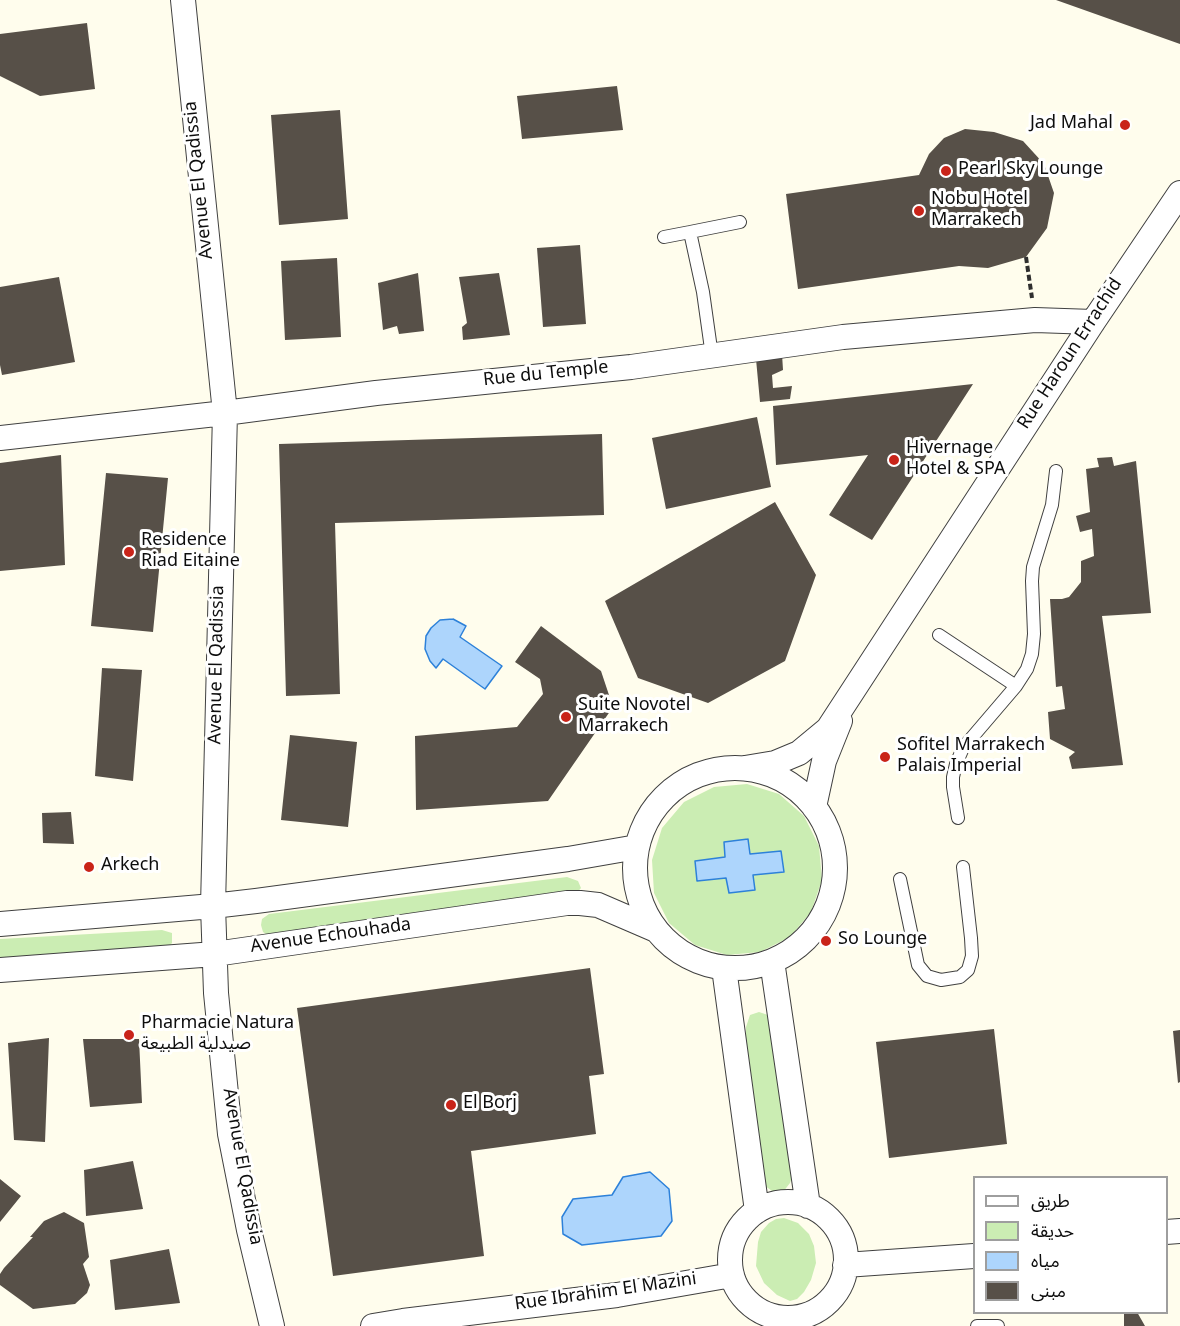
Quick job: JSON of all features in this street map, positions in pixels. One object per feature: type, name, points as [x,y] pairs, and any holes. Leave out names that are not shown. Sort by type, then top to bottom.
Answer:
[{"type":"street","name":"Avenue El Qadissia","points":[[183,0],[225,413],[213,906],[216,993],[230,1134],[249,1230],[272,1326]]},
{"type":"street","name":"Rue Haroun Errachid","points":[[745,768],[775,763],[799,753],[828,729],[1093,322],[1180,193]]},
{"type":"street","name":"Rue du Temple","points":[[0,438],[225,413],[376,393],[631,367],[843,337],[1035,320],[1093,322]]},
{"type":"street","name":"Rue Haroun Errachid","points":[[814,807],[824,761],[848,699]]},
{"type":"street","points":[[745,768],[771,775],[788,783],[814,807],[827,829],[832,846],[834,873],[832,891],[824,914],[811,933],[793,950],[772,961],[749,967],[724,968],[683,954],[656,930],[645,912],[638,891],[635,869],[637,847],[654,810],[676,787],[713,771],[745,768]]},
{"type":"street","points":[[0,924],[213,906],[568,859],[637,847]]},
{"type":"street","name":"Avenue Echouhada","points":[[0,970],[216,954],[567,903],[598,905],[656,930]]},
{"type":"street","points":[[772,961],[808,1206]]},
{"type":"street","points":[[724,968],[758,1211]]},
{"type":"street","points":[[794,1202],[808,1206],[824,1215],[837,1229],[844,1246],[845,1265],[841,1282],[832,1298],[826,1304],[794,1322],[772,1316],[752,1306],[734,1282],[730,1268],[730,1253],[734,1239],[746,1220],[758,1211],[778,1203],[794,1202]]},
{"type":"street","points":[[845,1265],[973,1256]]},
{"type":"street","name":"Rue Ibrahim El Mazini","points":[[373,1326],[617,1295],[732,1275]]},
{"type":"lane","points":[[664,237],[740,222]]},
{"type":"lane","points":[[690,232],[703,292],[712,356]]},
{"type":"lane","points":[[958,818],[953,777],[963,748],[1028,669],[1034,634],[1033,567],[1052,505],[1056,471]]},
{"type":"lane","points":[[939,634],[1016,686]]},
{"type":"lane","points":[[900,879],[918,965],[927,976],[941,980],[960,977],[968,970],[972,956],[963,867]]},
{"type":"lane","points":[[978,1326],[998,1326]]},
{"type":"path","points":[[1026,257],[1035,320]]},
{"type":"green space","points":[[747,784],[779,794],[804,816],[819,846],[822,880],[811,912],[790,937],[760,952],[727,955],[695,945],[669,923],[654,893],[652,860],[662,828],[684,802],[714,787]],"holes":[[[725,857],[755,890],[729,892]]]},
{"type":"green space","points":[[567,877],[578,881],[581,888],[574,896],[269,936],[263,932],[261,925],[262,919],[269,914]]},
{"type":"green space","points":[[162,930],[172,933],[172,943],[166,950],[0,961],[0,939]]},
{"type":"green space","points":[[759,1012],[768,1015],[774,1025],[793,1174],[783,1192],[775,1193],[765,1186],[762,1174],[746,1041],[746,1027],[750,1015]]},
{"type":"green space","points":[[784,1218],[798,1223],[809,1234],[814,1246],[816,1263],[811,1280],[804,1292],[797,1299],[790,1301],[777,1295],[764,1283],[756,1266],[761,1232],[769,1223]]},
{"type":"water","points":[[453,619],[466,626],[460,637],[502,666],[485,689],[443,659],[436,668],[430,661],[425,649],[426,636],[440,620]]},
{"type":"water","points":[[748,839],[750,854],[781,851],[784,872],[753,875],[755,890],[729,893],[726,878],[697,881],[695,861],[725,857],[724,842]]},
{"type":"water","points":[[650,1172],[669,1189],[672,1221],[661,1236],[582,1245],[563,1234],[562,1217],[573,1199],[612,1195],[623,1177]]},
{"type":"building","points":[[1056,0],[1180,0],[1180,44]]},
{"type":"building","points":[[87,23],[95,89],[40,96],[0,76],[0,34]]},
{"type":"building","points":[[617,86],[623,130],[522,139],[517,96]]},
{"type":"building","points":[[340,110],[348,219],[279,225],[271,115]]},
{"type":"building","name":"Nobu Hotel Marrakech","points":[[965,129],[994,132],[1023,141],[1044,164],[1054,193],[1047,228],[1026,257],[988,268],[959,266],[798,289],[786,194],[919,175],[929,154],[944,138]]},
{"type":"building","points":[[580,245],[586,324],[543,327],[537,248]]},
{"type":"building","points":[[337,258],[341,337],[285,340],[281,261]]},
{"type":"building","points":[[418,273],[424,331],[399,334],[397,326],[383,330],[378,283]]},
{"type":"building","points":[[499,273],[510,335],[463,340],[462,327],[467,323],[459,277]]},
{"type":"building","points":[[59,277],[75,362],[2,375],[0,287]]},
{"type":"building","points":[[782,354],[783,370],[772,375],[773,388],[792,386],[790,399],[760,402],[756,359]]},
{"type":"building","name":"Hivernage Hotel & SPA","points":[[973,384],[872,540],[829,515],[868,455],[776,465],[773,406]]},
{"type":"building","points":[[757,417],[771,487],[666,509],[652,438]]},
{"type":"building","points":[[602,434],[604,515],[335,523],[340,694],[286,696],[279,444]]},
{"type":"building","points":[[61,455],[65,565],[0,571],[0,463]]},
{"type":"building","points":[[1112,457],[1114,466],[1136,461],[1151,613],[1102,616],[1123,765],[1072,769],[1069,757],[1075,752],[1050,739],[1048,712],[1065,709],[1062,686],[1056,687],[1050,599],[1069,597],[1081,582],[1081,561],[1094,556],[1092,529],[1080,532],[1076,516],[1090,512],[1086,469],[1099,467],[1097,458]]},
{"type":"building","name":"Residence Riad Eitaine","points":[[106,473],[168,478],[153,632],[91,626]]},
{"type":"building","points":[[775,502],[816,575],[785,661],[708,703],[638,678],[605,601]]},
{"type":"building","name":"Suite Novotel Marrakech","points":[[541,626],[601,671],[613,707],[548,801],[416,810],[415,736],[517,727],[543,694],[540,679],[515,662]]},
{"type":"building","points":[[102,668],[142,670],[133,781],[95,776]]},
{"type":"building","points":[[290,735],[357,742],[348,827],[281,820]]},
{"type":"building","points":[[71,812],[74,844],[43,843],[42,813]]},
{"type":"building","name":"El Borj","points":[[590,968],[604,1074],[589,1076],[596,1134],[471,1151],[484,1256],[333,1276],[297,1008]]},
{"type":"building","points":[[994,1029],[1007,1144],[889,1158],[876,1042]]},
{"type":"building","points":[[1180,1030],[1180,1082],[1178,1083],[1173,1031]]},
{"type":"building","points":[[49,1038],[45,1142],[14,1140],[8,1043]]},
{"type":"building","points":[[83,1039],[139,1039],[142,1103],[90,1107]]},
{"type":"building","points":[[133,1161],[143,1209],[86,1216],[84,1170]]},
{"type":"building","points":[[0,1179],[21,1196],[0,1222]]},
{"type":"building","points":[[64,1212],[84,1223],[89,1257],[83,1264],[90,1285],[87,1293],[75,1304],[33,1309],[0,1285],[0,1274],[44,1221]]},
{"type":"building","points":[[169,1249],[180,1303],[115,1310],[110,1260]]},
{"type":"building","points":[[1124,1314],[1138,1314],[1145,1326],[1124,1326]]},
{"type":"place","name":"Jad Mahal","points":[[1125,125]]},
{"type":"place","name":"Pearl Sky Lounge","points":[[946,171]]},
{"type":"place","name":"Nobu Hotel Marrakech","points":[[919,211]]},
{"type":"place","name":"Hivernage Hotel & SPA","points":[[894,460]]},
{"type":"place","name":"Residence Riad Eitaine","points":[[129,552]]},
{"type":"place","name":"Suite Novotel Marrakech","points":[[566,717]]},
{"type":"place","name":"Sofitel Marrakech Palais Imperial","points":[[885,757]]},
{"type":"place","name":"Arkech","points":[[89,867]]},
{"type":"place","name":"So Lounge","points":[[826,941]]},
{"type":"place","name":"Pharmacie Natura صيدلية الطبيعة","points":[[129,1035]]},
{"type":"place","name":"El Borj","points":[[451,1105]]}]
